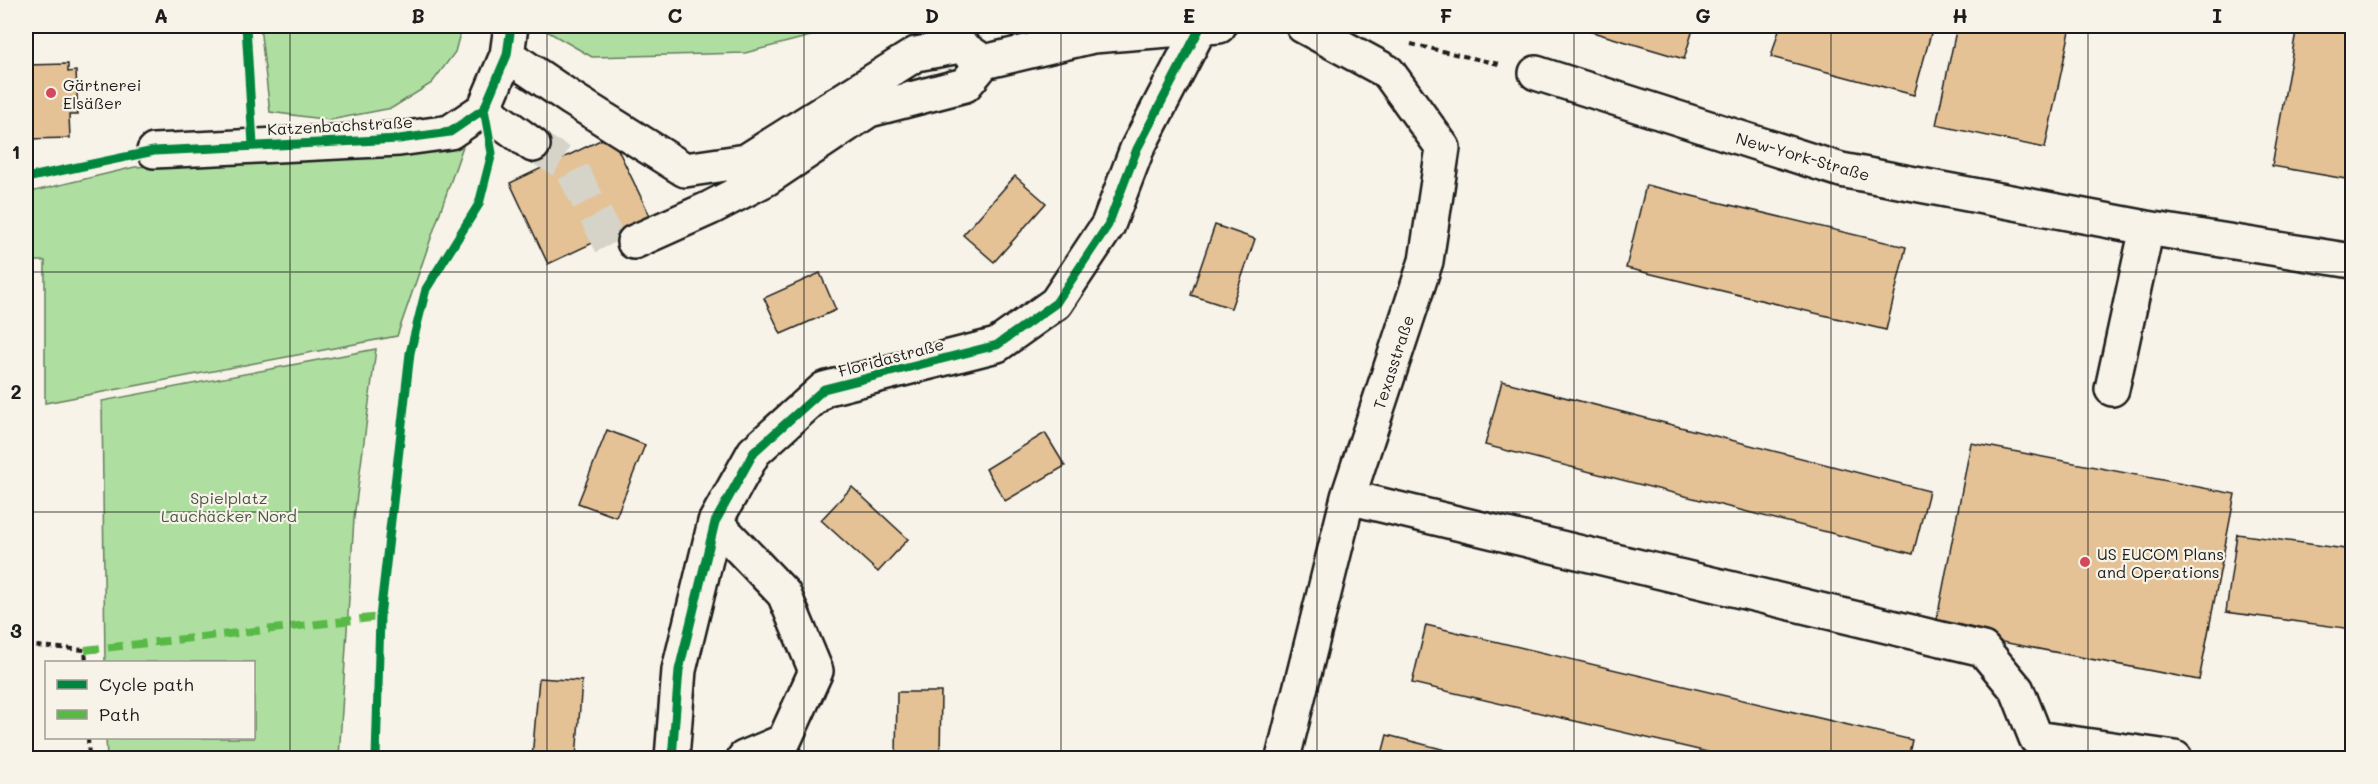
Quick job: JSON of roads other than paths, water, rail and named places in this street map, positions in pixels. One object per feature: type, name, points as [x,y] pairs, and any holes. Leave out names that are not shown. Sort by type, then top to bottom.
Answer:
[{"type":"street","name":"Texasstraße","points":[[1282,759],[1348,497],[1426,261],[1443,148],[1388,72],[1303,26]]},
{"type":"street","points":[[634,242],[710,208],[766,179],[869,110],[965,85],[984,62],[1093,36],[1209,27]]},
{"type":"street","name":"Floridastraße","points":[[672,759],[679,670],[715,522],[754,452],[824,389],[997,345],[1056,303],[1108,225],[1137,148],[1209,27]]},
{"type":"street","points":[[533,145],[484,109],[509,40],[685,170],[746,161],[916,54],[960,46],[984,62]]},
{"type":"street","name":"New-York-Straße","points":[[1536,73],[1842,170],[2147,228],[2352,261]]},
{"type":"street","name":"Katzenbachstraße","points":[[154,151],[399,139],[450,132],[484,109]]},
{"type":"street","points":[[2112,388],[2147,228]]},
{"type":"street","points":[[1348,497],[1983,649],[2017,690],[2036,748],[2175,759]]},
{"type":"street","points":[[715,522],[784,594],[816,671],[784,741],[744,759]]},
{"type":"tunnel","points":[[533,145],[570,166],[611,245],[634,242]]},
{"type":"place","name":"Gärtnerei Elsäßer","points":[[51,93]]},
{"type":"place","name":"US EUCOM Plans and Operations","points":[[2085,562]]},
{"type":"park label","name":"Spielplatz Lauchäcker Nord","points":[[229,506]]}]
